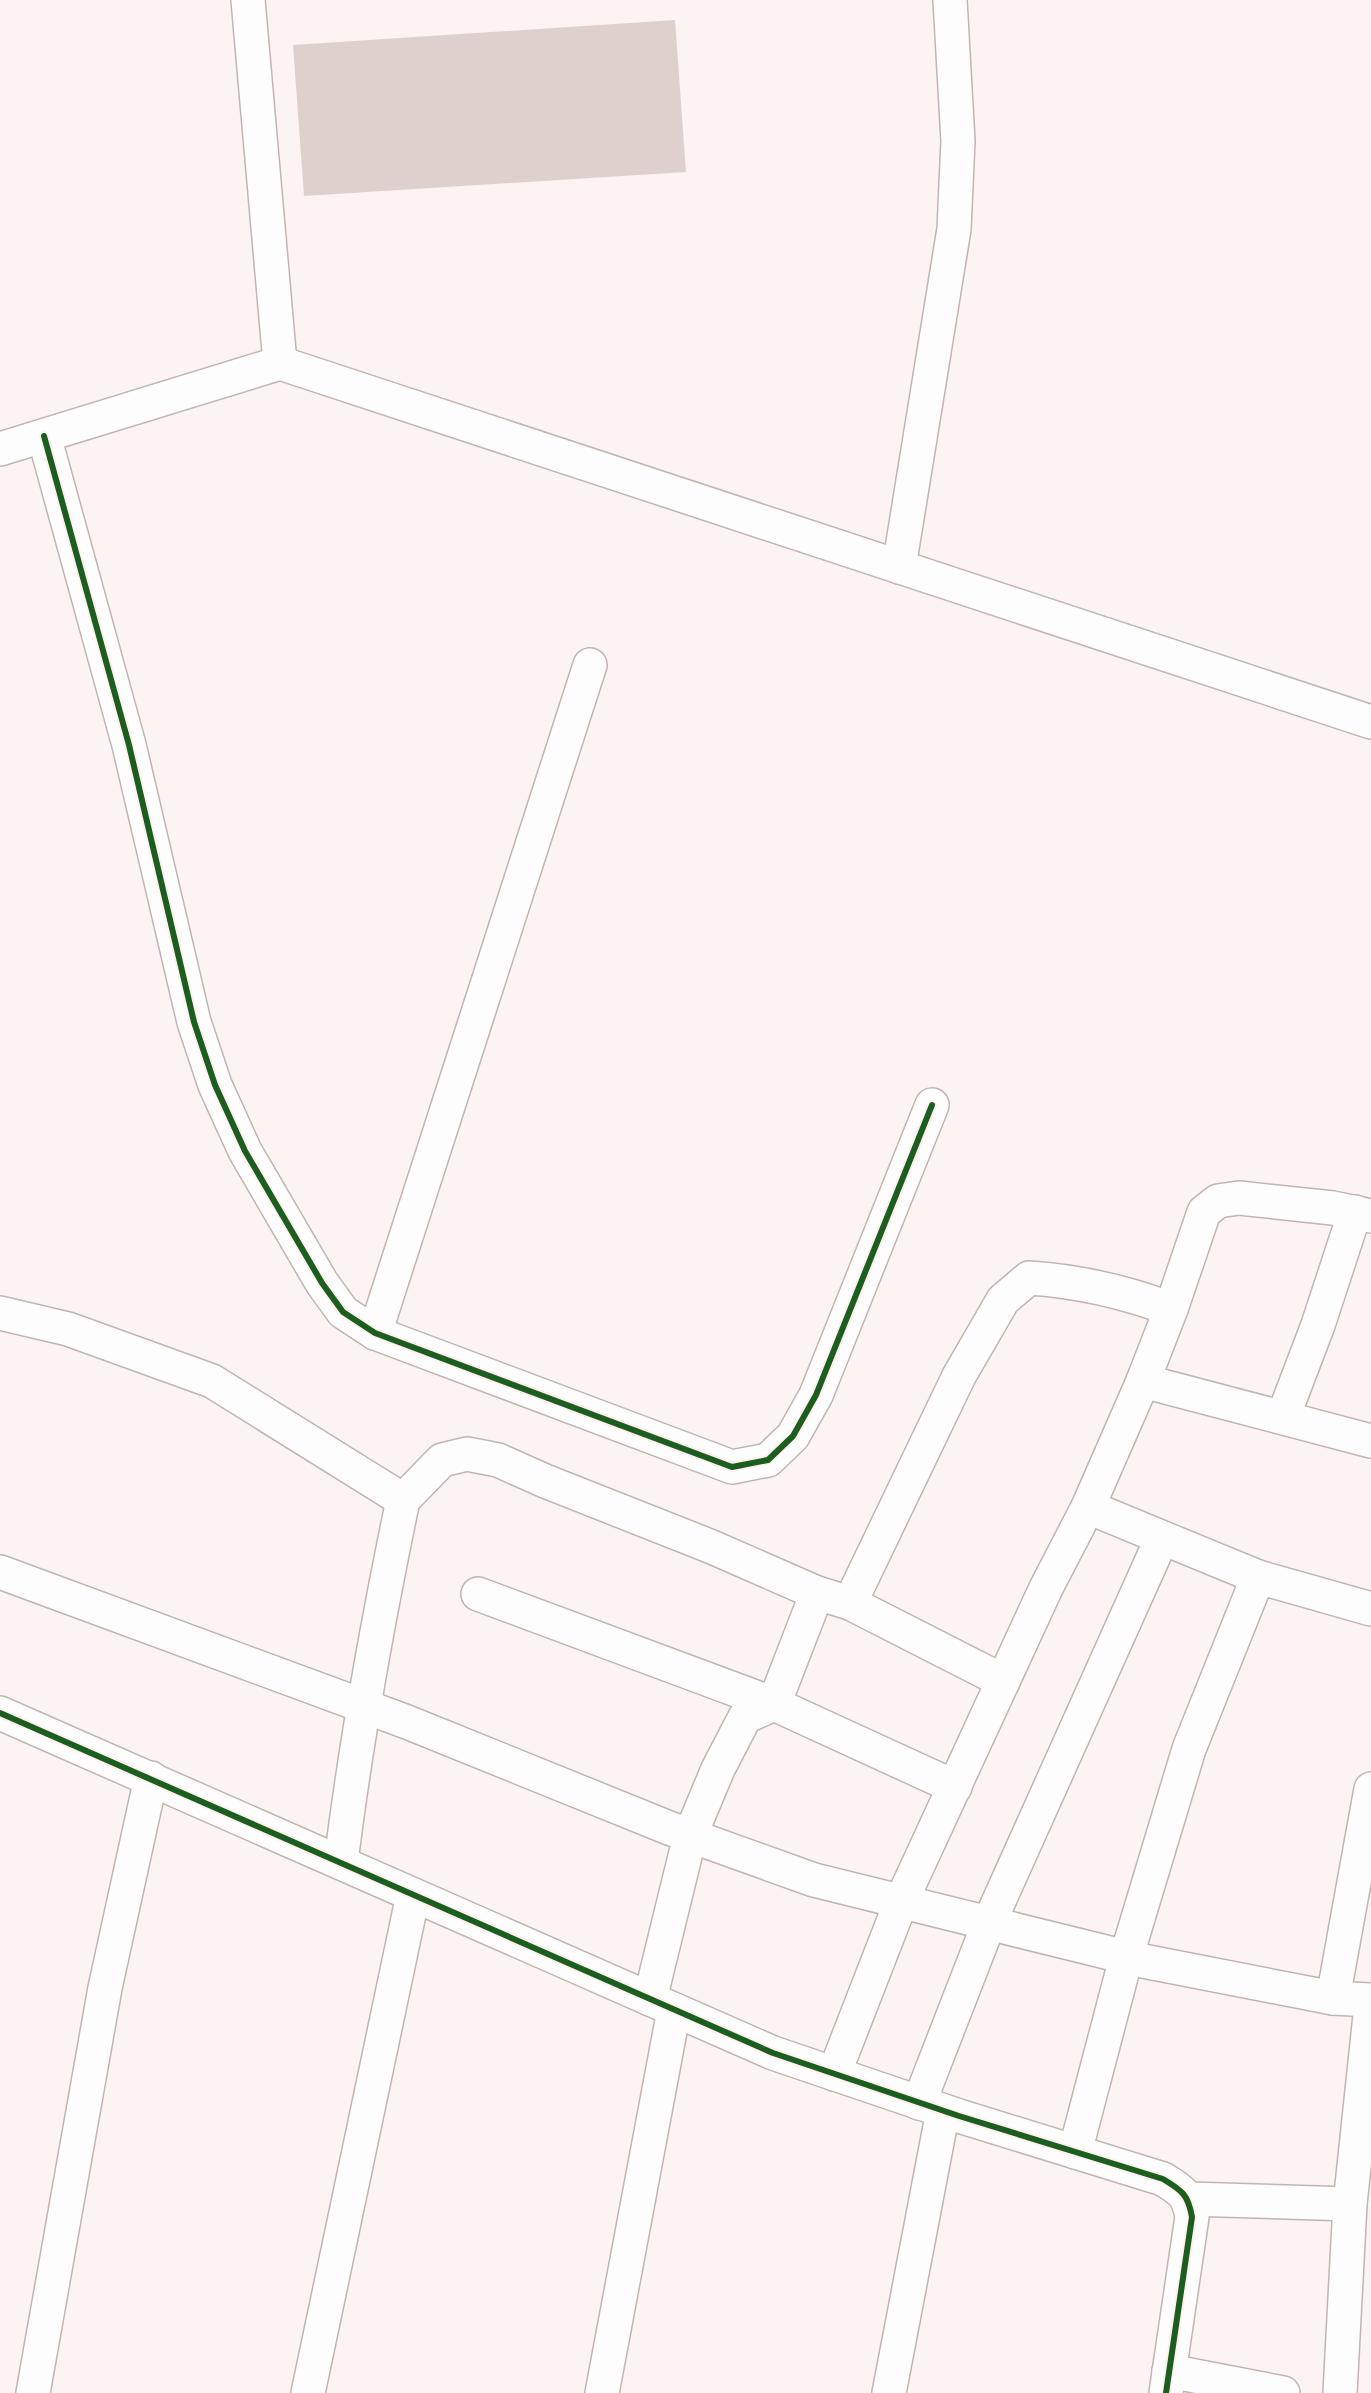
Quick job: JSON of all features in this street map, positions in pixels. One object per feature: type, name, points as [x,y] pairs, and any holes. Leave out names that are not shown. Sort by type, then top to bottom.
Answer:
[{"type":"street","points":[[248,0],[280,363]]},
{"type":"street","points":[[899,567],[954,229],[958,141],[950,0]]},
{"type":"street","points":[[0,449],[280,363],[1371,722]]},
{"type":"street","points":[[44,436],[129,745],[194,1022],[215,1085],[245,1151],[322,1283],[343,1312],[375,1333],[732,1467],[768,1460],[793,1436],[816,1395],[932,1105]]},
{"type":"street","points":[[375,1333],[590,665]]},
{"type":"street","points":[[834,2074],[901,1902],[1046,1588],[1088,1507],[1143,1381],[1171,1309],[1204,1212],[1218,1201],[1239,1197],[1333,1208],[1363,1214],[1283,1417]]},
{"type":"street","points":[[850,1603],[959,1376],[1003,1300],[1029,1278],[1064,1280],[1141,1298],[1171,1309]]},
{"type":"street","points":[[0,1312],[68,1329],[212,1382],[402,1500]]},
{"type":"street","points":[[1143,1381],[1371,1441]]},
{"type":"street","points":[[341,1862],[364,1706],[402,1500],[442,1460],[467,1454],[498,1460],[818,1593],[850,1603],[1003,1681]]},
{"type":"street","points":[[1088,1507],[1258,1577],[1371,1609]]},
{"type":"street","points":[[889,2393],[931,2107],[989,1923],[1162,1538]]},
{"type":"street","points":[[0,1572],[364,1706],[690,1836],[814,1880],[1126,1958],[1333,1998],[1371,2000]]},
{"type":"street","points":[[1076,2152],[1126,1958],[1190,1749],[1258,1577]]},
{"type":"street","points":[[602,2393],[690,1836],[718,1769],[745,1717],[774,1704],[818,1593]]},
{"type":"street","points":[[478,1594],[774,1704],[955,1787]]},
{"type":"street","points":[[0,1713],[773,2054],[931,2107],[1163,2179],[1177,2187],[1189,2199],[1192,2217],[1168,2382],[1283,2393]]},
{"type":"street","points":[[33,2393],[105,1988],[151,1778]]},
{"type":"street","points":[[1333,1998],[1371,1789]]},
{"type":"street","points":[[308,2393],[413,1895]]},
{"type":"street","points":[[1340,2393],[1350,2204],[1371,2006]]},
{"type":"street","points":[[1189,2199],[1350,2204]]},
{"type":"building","points":[[675,20],[686,172],[304,196],[293,45]]},
{"type":"cycle path","points":[[44,436],[129,745],[194,1022],[215,1085],[245,1151],[322,1283],[343,1312],[375,1333],[732,1467],[768,1460],[793,1436],[816,1395],[932,1105]]},
{"type":"cycle path","points":[[0,1713],[773,2053],[959,2116],[1163,2179],[1184,2194],[1192,2217],[1166,2393]]}]
